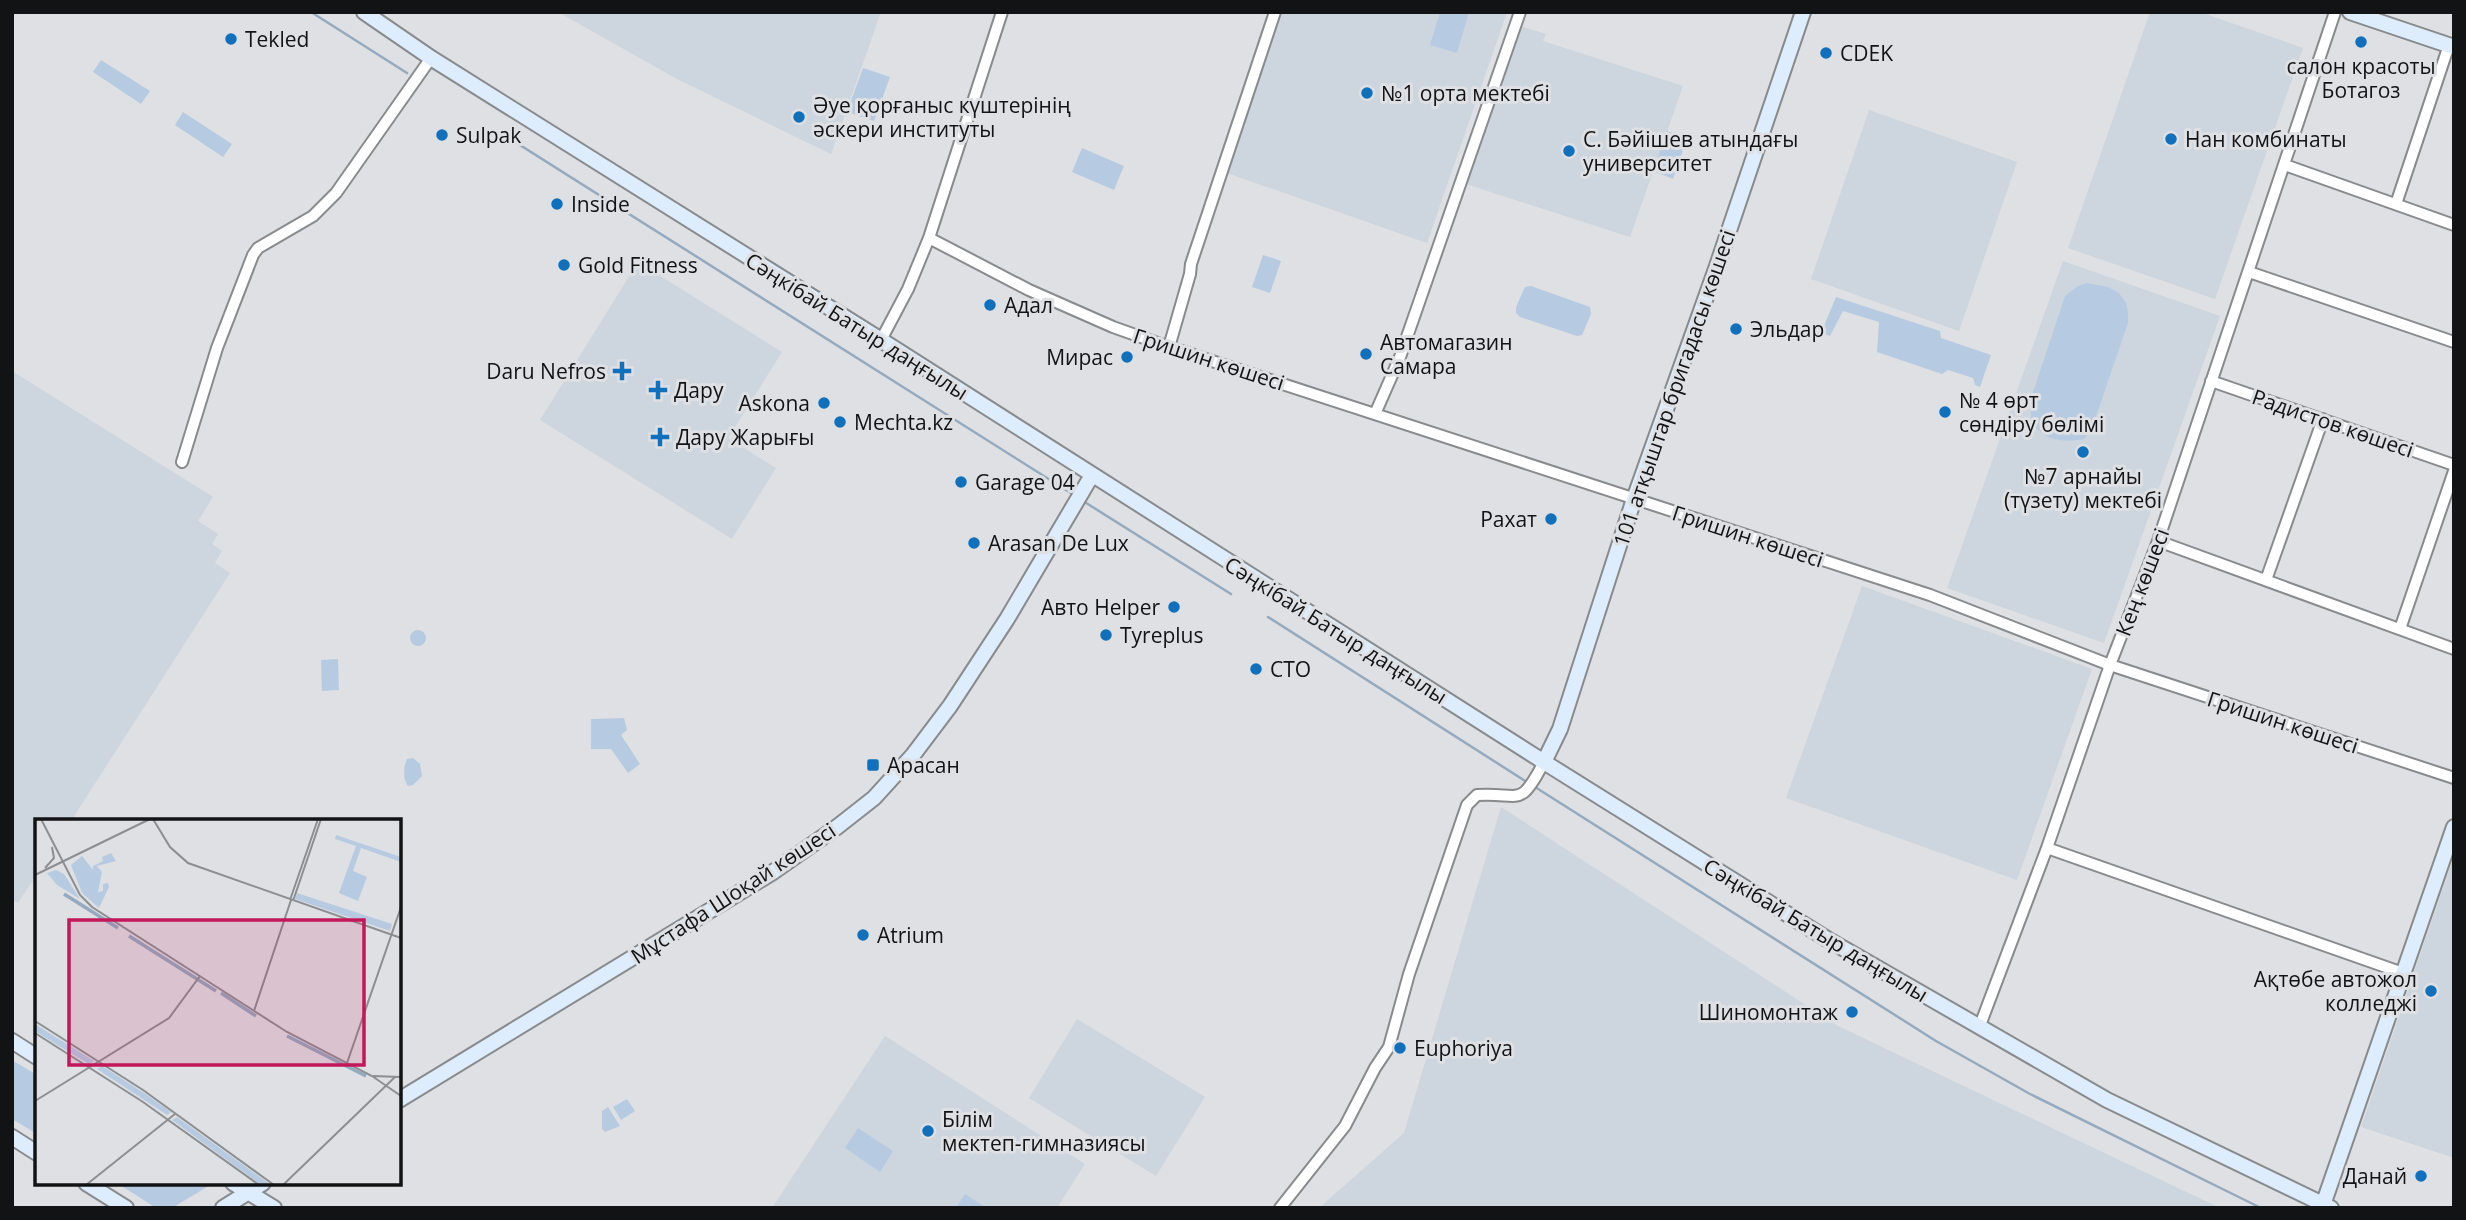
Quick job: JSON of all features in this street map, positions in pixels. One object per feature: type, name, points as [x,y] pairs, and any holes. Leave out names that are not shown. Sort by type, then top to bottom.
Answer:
[{"type":"street","name":"Сәңкібай Батыр даңғылы","points":[[364,12],[431,58],[1092,475],[1541,769],[1979,1028],[2107,1100],[2327,1206]]},
{"type":"street","points":[[881,340],[908,289],[929,238],[1002,12]]},
{"type":"street","points":[[1169,347],[1191,264],[1275,12]]},
{"type":"street","points":[[1375,414],[1400,357],[1520,12]]},
{"type":"street","name":"101 атқыштар бригадасы көшесі","points":[[1541,769],[1560,729],[1634,499],[1803,12]]},
{"type":"street","name":"Кең көшесі","points":[[1979,1028],[2047,848],[2110,665],[2158,541],[2335,12]]},
{"type":"street","points":[[2350,12],[2451,46],[2396,204]]},
{"type":"street","points":[[182,462],[217,348],[253,255],[258,248],[313,216],[336,192],[431,58]]},
{"type":"street","points":[[2285,165],[2454,225]]},
{"type":"street","name":"Гришин көшесі","points":[[929,238],[1029,290],[1113,327],[1169,347],[1930,595],[2110,665],[2454,778]]},
{"type":"street","points":[[2249,272],[2454,342]]},
{"type":"street","name":"Радистов көшесі","points":[[2211,381],[2454,465]]},
{"type":"street","points":[[2266,580],[2323,419]]},
{"type":"street","points":[[2400,629],[2454,471]]},
{"type":"street","name":"Мұстафа Шоқай көшесі","points":[[401,1099],[773,872],[874,798],[913,755],[950,706],[1006,619],[1092,475]]},
{"type":"street","points":[[2158,541],[2454,649]]},
{"type":"street","points":[[1280,1208],[1345,1126],[1374,1068],[1389,1047],[1409,974],[1436,902],[1467,805],[1477,795],[1511,797],[1524,794],[1541,769]]},
{"type":"street","points":[[2327,1206],[2454,827]]},
{"type":"street","points":[[2047,848],[2403,973]]},
{"type":"street","points":[[12,1041],[35,1056]]},
{"type":"street","points":[[12,1137],[35,1152]]},
{"type":"street","points":[[89,1185],[126,1208]]},
{"type":"street","points":[[237,1185],[274,1208]]},
{"type":"street","points":[[223,1208],[260,1185]]},
{"type":"shaded area","name":"Әуе қорғаныс күштерінің әскери институты","points":[[558,12],[881,12],[831,154],[677,79]]},
{"type":"shaded area","name":"№1 орта мектебі","points":[[1283,12],[1507,12],[1427,243],[1227,173]]},
{"type":"shaded area","points":[[1440,12],[1469,12],[1457,53],[1430,45]]},
{"type":"shaded area","points":[[2150,12],[2200,12],[2303,48],[2215,299],[2068,248]]},
{"type":"shaded area","name":"С. Бәйішев атындағы университет","points":[[1520,26],[1546,34],[1543,41],[1683,86],[1630,237],[1466,184]]},
{"type":"shaded area","points":[[101,60],[150,91],[141,104],[93,72]]},
{"type":"shaded area","points":[[863,68],[890,77],[874,121],[847,112]]},
{"type":"shaded area","points":[[1869,110],[2017,162],[1959,331],[1811,279]]},
{"type":"shaded area","points":[[183,112],[232,144],[223,157],[175,125]]},
{"type":"shaded area","points":[[1667,131],[1687,138],[1673,179],[1653,171]]},
{"type":"shaded area","points":[[1082,148],[1124,166],[1114,190],[1072,172]]},
{"type":"shaded area","points":[[1263,255],[1281,261],[1270,293],[1252,287]]},
{"type":"shaded area","name":"№7 арнайы (түзету) мектебі","points":[[2063,261],[2220,316],[2104,643],[1947,588]]},
{"type":"shaded area","name":"Дару","points":[[638,262],[782,352],[728,438],[776,468],[732,539],[540,420]]},
{"type":"shaded area","points":[[2087,283],[2108,287],[2119,293],[2126,303],[2128,323],[2091,431],[2084,439],[2061,440],[2043,434],[2037,428],[2030,410],[2031,398],[2065,296]]},
{"type":"shaded area","points":[[1531,286],[1590,307],[1591,314],[1582,335],[1577,336],[1520,317],[1516,313],[1516,307],[1525,287]]},
{"type":"shaded area","points":[[1836,297],[1940,331],[1941,338],[1991,355],[1980,387],[1975,385],[1973,378],[1948,370],[1942,374],[1877,352],[1879,322],[1843,311],[1830,336],[1821,333]]},
{"type":"shaded area","points":[[12,371],[213,497],[198,521],[218,534],[212,544],[222,551],[215,563],[230,573],[72,819],[35,819],[35,877],[18,903],[12,900]]},
{"type":"shaded area","points":[[1862,586],[2092,669],[2017,880],[1786,798]]},
{"type":"shaded area","points":[[415,630],[421,630],[426,638],[424,644],[415,646],[410,641],[410,635]]},
{"type":"shaded area","points":[[338,659],[339,690],[322,691],[321,660]]},
{"type":"shaded area","points":[[624,718],[627,730],[621,735],[640,764],[628,773],[611,749],[591,749],[591,719]]},
{"type":"shaded area","points":[[413,758],[420,764],[422,776],[408,786],[404,777],[405,766],[407,759]]},
{"type":"shaded area","points":[[1501,807],[1838,1026],[2220,1208],[1319,1208],[1404,1133]]},
{"type":"shaded area","name":"Ақтөбе автожол колледжі","points":[[2454,856],[2454,1158],[2361,1127]]},
{"type":"shaded area","points":[[1077,1019],[1205,1097],[1156,1176],[1029,1098]]},
{"type":"shaded area","name":"Білім мектеп-гимназиясы","points":[[885,1036],[1085,1164],[1057,1208],[772,1208]]},
{"type":"shaded area","points":[[12,1060],[35,1074],[35,1133],[12,1119]]},
{"type":"shaded area","points":[[627,1099],[635,1111],[621,1120],[613,1107]]},
{"type":"shaded area","points":[[608,1107],[620,1126],[605,1132],[602,1129],[602,1111]]},
{"type":"shaded area","points":[[858,1128],[893,1151],[880,1172],[845,1148]]},
{"type":"shaded area","points":[[120,1185],[210,1185],[172,1208],[156,1208]]},
{"type":"shaded area","points":[[965,1194],[987,1208],[956,1208]]},
{"type":"waterway","points":[[311,12],[407,73]]},
{"type":"waterway","points":[[504,135],[1074,495]]},
{"type":"waterway","points":[[1083,501],[1231,594]]},
{"type":"waterway","points":[[1268,617],[1530,784]]},
{"type":"waterway","points":[[1535,787],[1936,1041],[2030,1094],[2261,1208]]},
{"type":"place","name":"Тekled","points":[[231,39]]},
{"type":"place","name":"салон красоты Ботагоз","points":[[2361,42]]},
{"type":"place","name":"CDEK","points":[[1826,53]]},
{"type":"place","name":"№1 орта мектебі","points":[[1367,93]]},
{"type":"place","name":"Әуе қорғаныс күштерінің әскери институты","points":[[799,117]]},
{"type":"place","name":"Sulpak","points":[[442,135]]},
{"type":"place","name":"Нан комбинаты","points":[[2171,139]]},
{"type":"place","name":"С. Бәйішев атындағы университет","points":[[1569,151]]},
{"type":"place","name":"Inside","points":[[557,204]]},
{"type":"place","name":"Gold Fitness","points":[[564,265]]},
{"type":"place","name":"Адал","points":[[990,305]]},
{"type":"place","name":"Эльдар","points":[[1736,329]]},
{"type":"place","name":"Автомагазин Самара","points":[[1366,354]]},
{"type":"place","name":"Мирас","points":[[1127,357]]},
{"type":"place","name":"Daru Nefros","points":[[622,371]]},
{"type":"place","name":"Дару","points":[[658,390]]},
{"type":"place","name":"Askona","points":[[824,403]]},
{"type":"place","name":"№ 4 өрт сөндіру бөлімі","points":[[1945,412]]},
{"type":"place","name":"Mechta.kz","points":[[840,422]]},
{"type":"place","name":"Дару Жарығы","points":[[660,437]]},
{"type":"place","name":"№7 арнайы (түзету) мектебі","points":[[2083,452]]},
{"type":"place","name":"Garage 04","points":[[961,482]]},
{"type":"place","name":"Рахат","points":[[1551,519]]},
{"type":"place","name":"Arasan De Lux","points":[[974,543]]},
{"type":"place","name":"Авто Helper","points":[[1174,607]]},
{"type":"place","name":"Tyreplus","points":[[1106,635]]},
{"type":"place","name":"СТО","points":[[1256,669]]},
{"type":"place","name":"Арасан","points":[[873,765]]},
{"type":"place","name":"Atrium","points":[[863,935]]},
{"type":"place","name":"Ақтөбе автожол колледжі","points":[[2431,991]]},
{"type":"place","name":"Шиномонтаж","points":[[1852,1012]]},
{"type":"place","name":"Euphoriya","points":[[1400,1048]]},
{"type":"place","name":"Білім мектеп-гимназиясы","points":[[928,1131]]},
{"type":"place","name":"Данай","points":[[2421,1176]]}]
